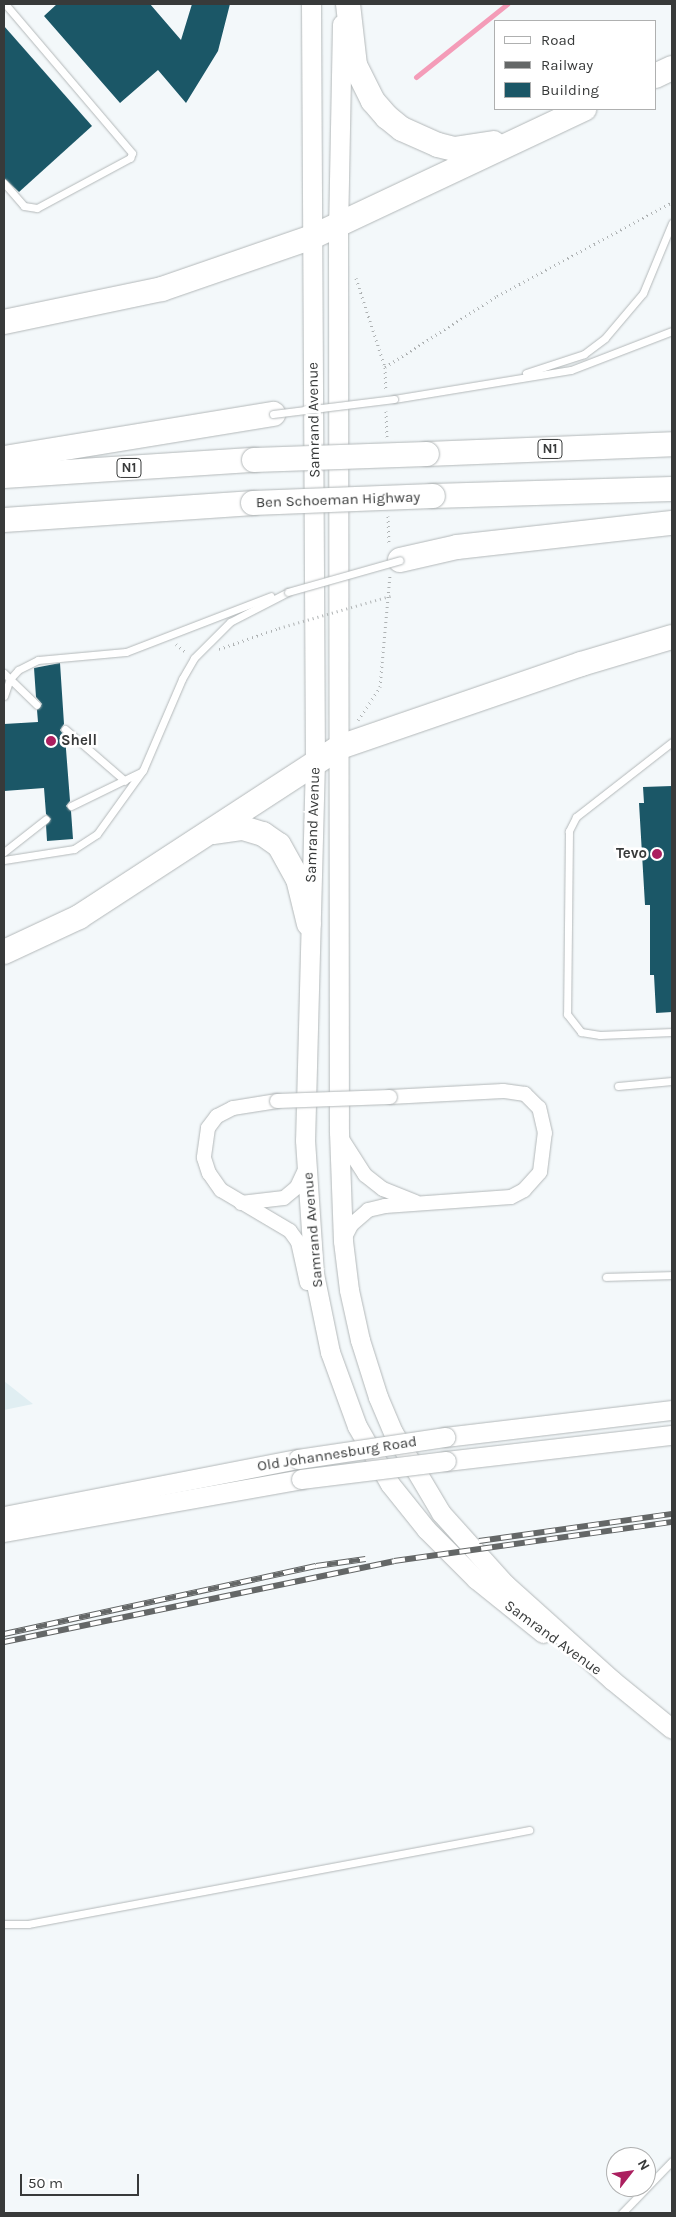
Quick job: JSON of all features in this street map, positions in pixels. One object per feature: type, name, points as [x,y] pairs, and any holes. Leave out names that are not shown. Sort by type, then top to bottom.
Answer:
[{"type":"highway","points":[[348,4],[355,65],[373,101],[402,129],[421,139],[454,149],[527,135]]},
{"type":"highway","points":[[656,76],[672,68]]},
{"type":"highway","points":[[4,322],[162,288],[312,238],[582,110]]},
{"type":"highway","points":[[4,458],[273,414]]},
{"type":"highway","name":"N1","points":[[4,476],[254,460],[672,444]]},
{"type":"highway","name":"Ben Schoeman Highway","points":[[4,520],[253,503],[672,489]]},
{"type":"highway","points":[[400,560],[456,547],[672,523]]},
{"type":"highway","points":[[4,952],[79,917],[196,839],[340,747],[581,664],[672,637]]},
{"type":"highway","points":[[196,839],[223,829],[244,828],[264,834],[279,845],[290,860],[298,879],[309,924]]},
{"type":"main road","name":"Samrand Avenue","points":[[311,4],[316,761],[309,924],[307,1166],[314,1274],[330,1352],[362,1437],[390,1484],[426,1530],[518,1614],[612,1680]]},
{"type":"main road","name":"Samrand Avenue","points":[[342,4],[338,227],[339,1132],[343,1241],[360,1340],[382,1406],[415,1471],[441,1513],[480,1560],[612,1680]]},
{"type":"main road","name":"Old Johannesburg Road","points":[[4,1516],[298,1460],[445,1436],[672,1410]]},
{"type":"main road","name":"Old Johannesburg Road","points":[[4,1532],[302,1479],[672,1436]]},
{"type":"main road","points":[[612,1680],[672,1729]]},
{"type":"street","points":[[330,1352],[309,1294],[298,1242],[284,1225],[241,1203],[221,1190],[209,1173],[204,1150],[208,1128],[217,1116],[233,1108],[277,1101],[503,1090],[525,1094],[539,1108],[545,1133],[544,1154],[540,1172],[524,1190],[511,1197],[385,1206],[368,1210],[351,1225],[343,1241]]},
{"type":"street","points":[[339,1132],[346,1148],[365,1176],[383,1189],[421,1204]]},
{"type":"street","points":[[241,1203],[284,1198],[297,1187],[307,1166]]},
{"type":"lane","points":[[4,182],[24,206],[37,208],[130,158],[132,153],[5,4]]},
{"type":"lane","points":[[489,382],[554,366],[584,354],[605,338],[643,293],[672,223]]},
{"type":"lane","points":[[273,414],[394,399],[571,370],[672,331]]},
{"type":"lane","points":[[4,696],[10,679],[18,670],[38,660],[126,652],[244,606],[400,560]]},
{"type":"lane","points":[[4,860],[56,853],[88,842],[109,820],[143,770],[182,679],[194,658],[230,622],[287,592]]},
{"type":"lane","points":[[4,673],[37,706]]},
{"type":"lane","points":[[65,728],[125,781]]},
{"type":"lane","points":[[672,742],[593,802],[576,817],[569,831],[567,1014],[581,1032],[600,1035],[672,1032]]},
{"type":"lane","points":[[71,806],[125,781],[143,770]]},
{"type":"lane","points":[[4,852],[46,819]]},
{"type":"lane","points":[[618,1086],[672,1080]]},
{"type":"lane","points":[[606,1277],[672,1275]]},
{"type":"lane","points":[[4,1924],[38,1922],[529,1830]]},
{"type":"lane","points":[[622,2213],[672,2161]]},
{"type":"path","points":[[385,367],[497,296],[672,202]]},
{"type":"path","points":[[279,628],[390,596]]},
{"type":"shaded area","points":[[4,1381],[33,1404],[4,1410]]},
{"type":"building","points":[[57,4],[150,4],[181,40],[192,4],[230,4],[218,51],[186,103],[158,70],[120,103],[44,16]]},
{"type":"building","points":[[4,26],[92,126],[19,192],[4,178]]},
{"type":"building","points":[[60,663],[64,724],[60,730],[65,736],[70,801],[66,806],[71,811],[73,839],[47,841],[46,825],[51,819],[46,814],[44,788],[4,791],[4,724],[38,722],[37,710],[42,704],[36,697],[34,668]]},
{"type":"building","name":"Tevo","points":[[672,786],[672,1012],[656,1013],[654,975],[650,975],[650,905],[645,905],[639,803],[644,803],[643,787]]},
{"type":"waterway","points":[[416,77],[507,4]]},
{"type":"railway","points":[[479,1541],[672,1514]]},
{"type":"railway","points":[[4,1642],[394,1561],[672,1522]]},
{"type":"railway","points":[[4,1634],[316,1566],[366,1559]]},
{"type":"place","name":"Shell","points":[[51,741]]},
{"type":"place","name":"Tevo","points":[[657,854]]}]
